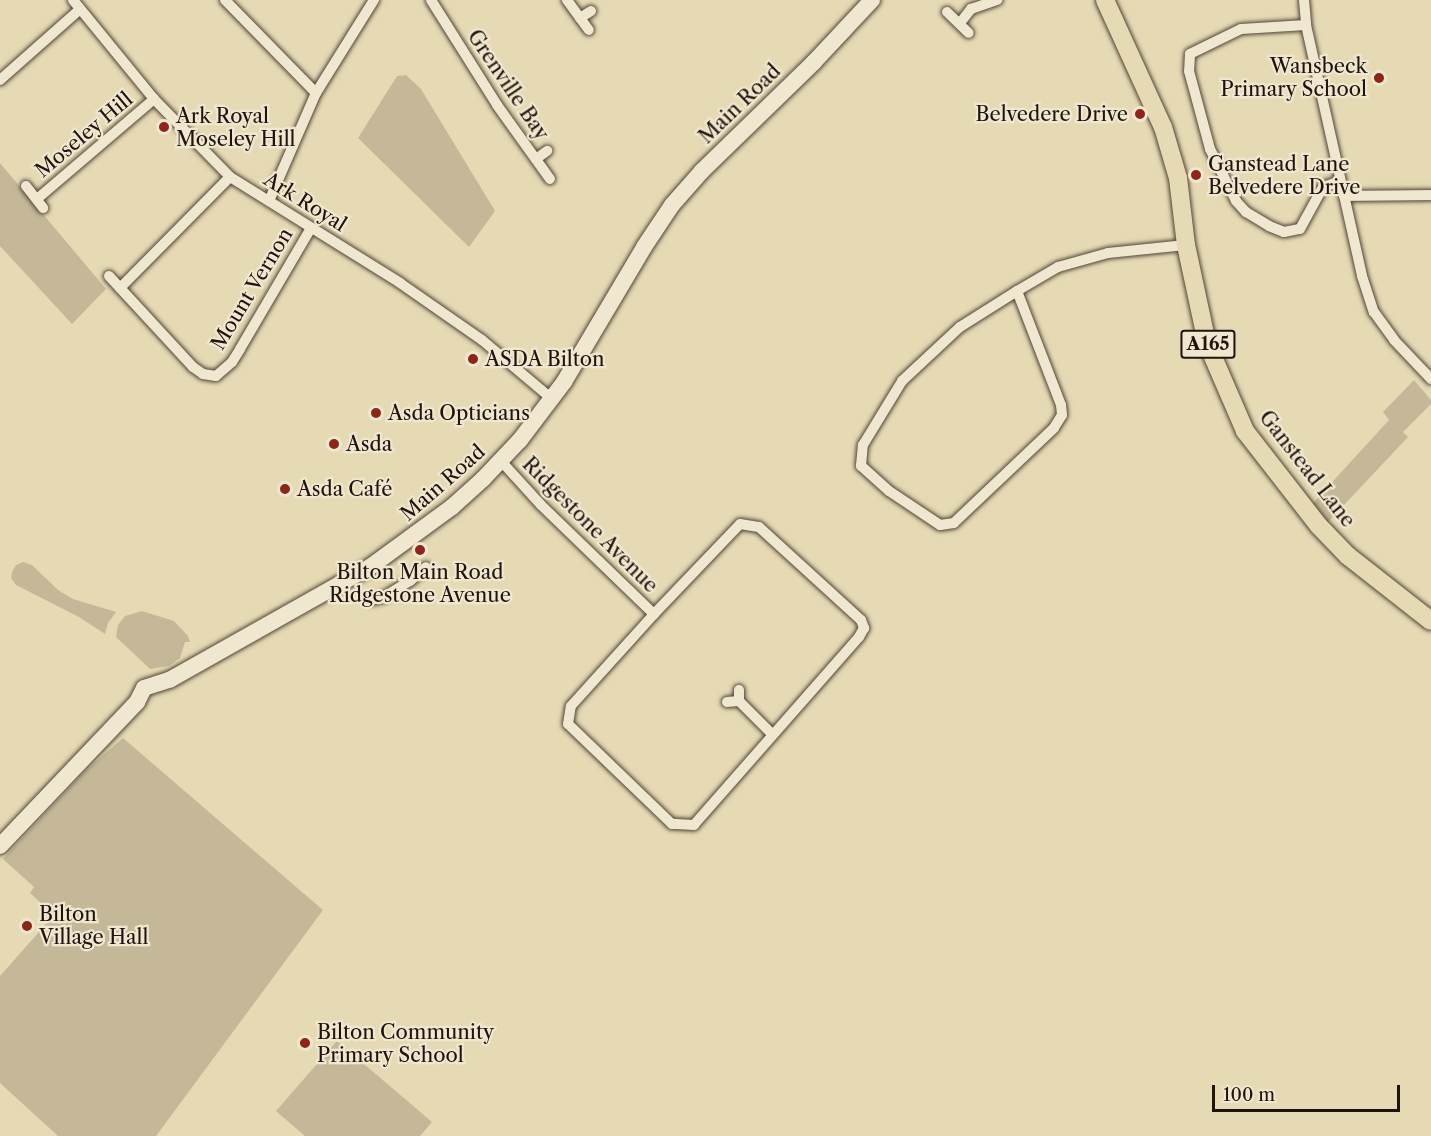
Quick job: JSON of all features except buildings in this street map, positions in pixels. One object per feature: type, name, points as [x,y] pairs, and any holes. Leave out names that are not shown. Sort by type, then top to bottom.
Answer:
[{"type":"highway","name":"Ganstead Lane","points":[[1105,0],[1163,127],[1178,178],[1186,245],[1207,343],[1245,431],[1326,533],[1348,556],[1431,621]]},
{"type":"main road","name":"Main Road","points":[[0,846],[136,702],[144,688],[171,679],[391,553],[452,507],[501,461],[552,399],[672,205],[702,171],[814,62],[872,0]]},
{"type":"street","name":"Ark Royal","points":[[73,0],[154,99],[230,177],[310,228],[363,258],[482,340],[552,399]]},
{"type":"street","points":[[225,0],[316,93]]},
{"type":"street","points":[[269,201],[316,93],[374,0]]},
{"type":"street","name":"Grenville Bay","points":[[431,0],[494,100],[550,179]]},
{"type":"street","points":[[567,0],[589,30]]},
{"type":"street","points":[[960,23],[971,9],[997,0]]},
{"type":"street","points":[[1304,0],[1306,25],[1340,181],[1362,276],[1374,312],[1394,340],[1431,379]]},
{"type":"street","points":[[0,80],[79,10]]},
{"type":"street","points":[[580,18],[591,10]]},
{"type":"street","points":[[947,12],[969,33]]},
{"type":"street","points":[[1306,25],[1242,29],[1191,54],[1189,71],[1210,149],[1236,201],[1246,212],[1284,232],[1300,229],[1323,188],[1340,181]]},
{"type":"street","name":"Moseley Hill","points":[[26,186],[40,203],[154,99]]},
{"type":"street","name":"Grenville Bay","points":[[536,159],[547,152]]},
{"type":"street","points":[[120,288],[230,177]]},
{"type":"street","points":[[1344,196],[1431,195]]},
{"type":"street","name":"Mount Vernon","points":[[109,276],[193,367],[202,374],[216,376],[232,362],[310,228]]},
{"type":"street","points":[[1017,291],[1061,405],[1062,415],[1054,428],[962,516],[954,523],[940,525],[889,491],[861,466],[863,445],[902,381],[960,327],[1017,291],[1058,267],[1108,253],[1186,245]]},
{"type":"street","name":"Ridgestone Avenue","points":[[501,461],[541,505],[654,614]]},
{"type":"street","name":"Ridgestone Avenue","points":[[740,524],[759,527],[861,620],[864,628],[860,637],[694,825],[672,824],[568,724],[571,706],[654,614],[740,524]]},
{"type":"street","points":[[371,600],[384,597],[410,581],[426,567]]},
{"type":"street","points":[[727,702],[739,696],[772,734]]},
{"type":"shaded area","points":[[406,75],[421,89],[495,211],[469,247],[358,138],[397,76]]},
{"type":"shaded area","points":[[0,163],[106,289],[72,324],[0,246]]},
{"type":"shaded area","points":[[1414,380],[1431,400],[1431,404],[1403,432],[1408,437],[1328,522],[1313,503],[1389,420],[1383,412]]},
{"type":"shaded area","points":[[23,562],[32,565],[58,590],[73,599],[116,612],[108,623],[105,634],[79,617],[16,585],[11,578],[12,572],[16,565]]},
{"type":"shaded area","points":[[142,611],[174,621],[188,636],[190,642],[185,642],[180,658],[169,666],[150,669],[116,637],[118,625],[125,616]]},
{"type":"shaded area","points":[[123,738],[323,910],[156,1136],[58,1136],[0,1083],[0,976],[54,915],[30,893],[34,887],[3,859],[85,771]]},
{"type":"shaded area","points":[[337,1041],[432,1122],[420,1136],[305,1136],[276,1111]]},
{"type":"place","name":"Wansbeck Primary School","points":[[1379,78]]},
{"type":"place","name":"Belvedere Drive","points":[[1140,114]]},
{"type":"place","name":"Ark Royal Moseley Hill","points":[[164,127]]},
{"type":"place","name":"Ganstead Lane Belvedere Drive","points":[[1196,175]]},
{"type":"place","name":"ASDA Bilton","points":[[473,359]]},
{"type":"place","name":"Asda Opticians","points":[[376,413]]},
{"type":"place","name":"Asda","points":[[334,444]]},
{"type":"place","name":"Asda Café","points":[[285,489]]},
{"type":"place","name":"Bilton Main Road Ridgestone Avenue","points":[[420,550]]},
{"type":"place","name":"Bilton Village Hall","points":[[27,926]]},
{"type":"place","name":"Bilton Community Primary School","points":[[305,1043]]}]
